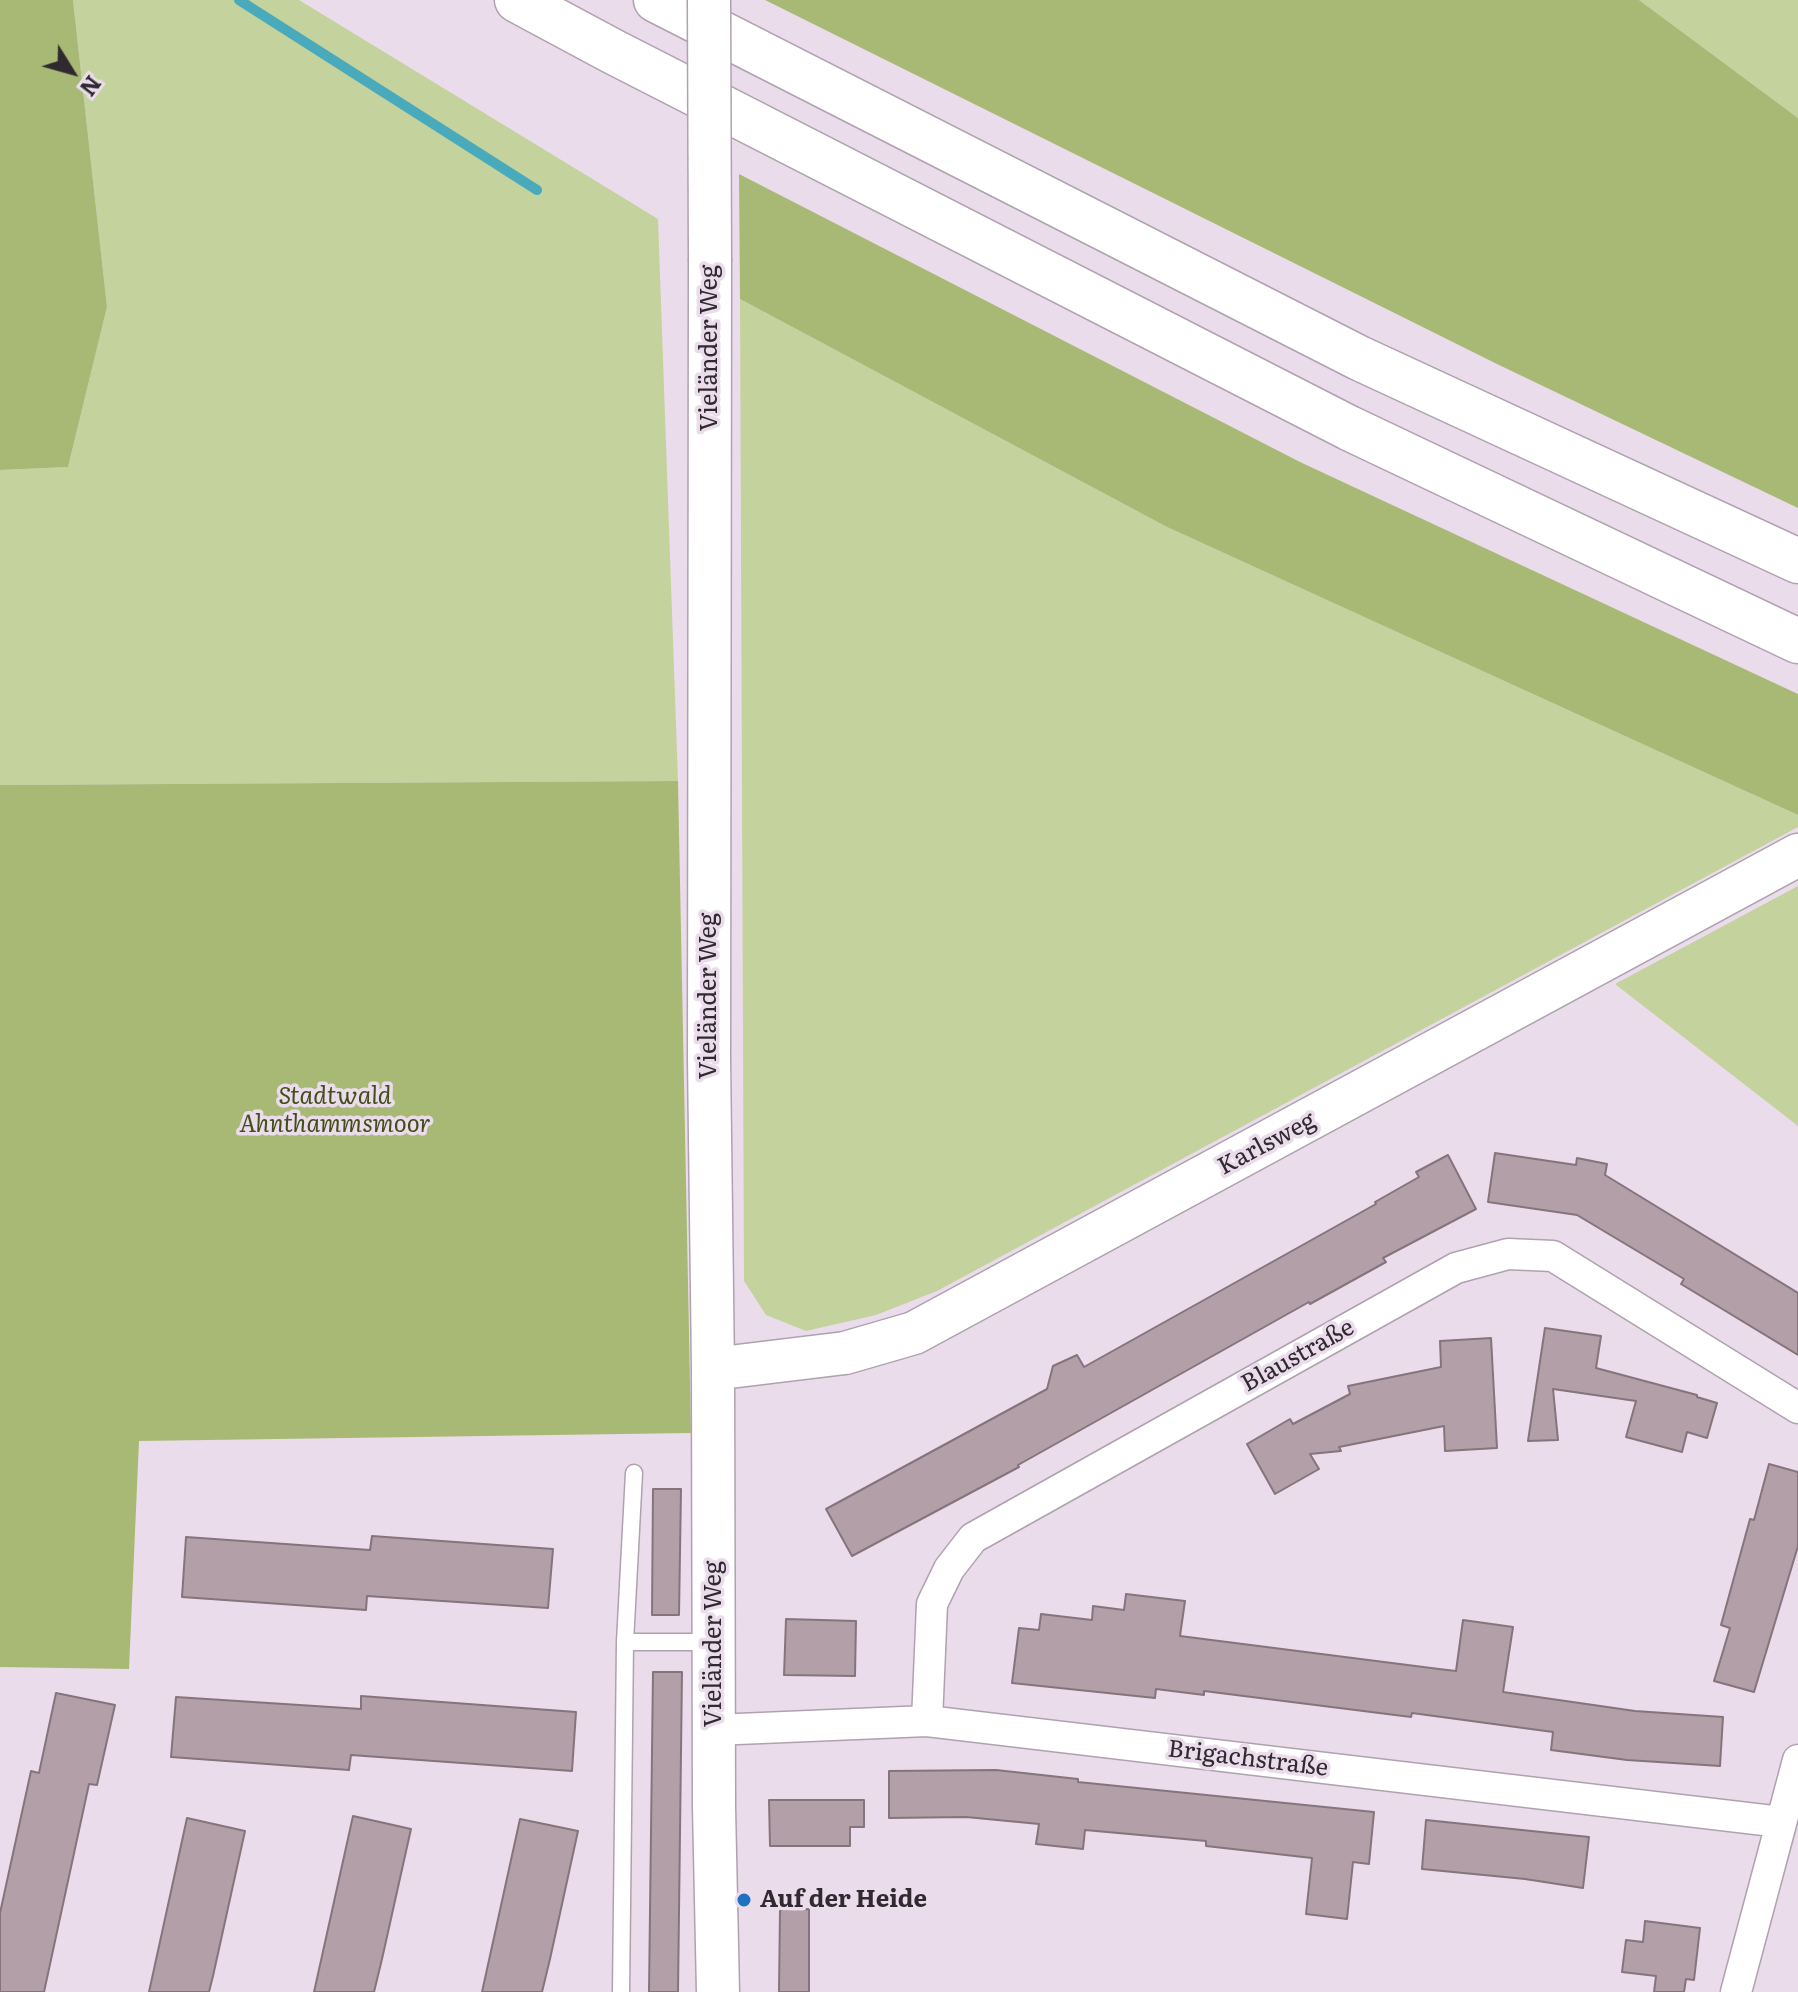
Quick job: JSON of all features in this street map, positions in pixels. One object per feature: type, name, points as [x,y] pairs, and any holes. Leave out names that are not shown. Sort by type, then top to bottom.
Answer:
[{"type":"highway","points":[[517,0],[1349,428],[1798,641]]},
{"type":"highway","points":[[656,0],[1359,358],[1798,561]]},
{"type":"street","name":"Vieländer Weg","points":[[709,0],[709,1059],[718,1992]]},
{"type":"street","name":"Karlsweg","points":[[713,1369],[845,1353],[914,1333],[1798,855]]},
{"type":"street","name":"Blaustraße","points":[[927,1721],[932,1604],[949,1569],[973,1538],[1456,1268],[1508,1254],[1553,1256],[1798,1408]]},
{"type":"street","name":"Brigachstraße","points":[[714,1730],[927,1721],[1781,1822]]},
{"type":"street","points":[[1736,1992],[1798,1760]]},
{"type":"lane","points":[[621,1992],[625,1642],[634,1473]]},
{"type":"lane","points":[[625,1642],[714,1642]]},
{"type":"green space","points":[[0,0],[73,0],[107,307],[68,467],[0,470]]},
{"type":"green space","points":[[73,0],[299,0],[658,219],[678,781],[0,785],[0,470],[68,467],[107,307]]},
{"type":"green space","points":[[765,0],[1639,0],[1798,118],[1798,508],[1499,365]]},
{"type":"green space","points":[[1639,0],[1798,0],[1798,118]]},
{"type":"green space","points":[[739,174],[1300,462],[1798,694],[1798,815],[1167,527],[740,299]]},
{"type":"green space","points":[[740,299],[1167,527],[1798,815],[1798,827],[937,1291],[876,1315],[806,1331],[766,1315],[744,1281]]},
{"type":"green space","name":"Stadtwald Ahnthammsmoor","points":[[678,781],[691,1433],[139,1441],[129,1669],[0,1667],[0,785]]},
{"type":"green space","points":[[1798,886],[1798,1126],[1615,984]]},
{"type":"building","points":[[1495,1153],[1576,1165],[1577,1158],[1607,1164],[1605,1175],[1798,1293],[1798,1355],[1681,1284],[1684,1279],[1577,1215],[1488,1202]]},
{"type":"building","points":[[1448,1155],[1476,1209],[1383,1258],[1386,1262],[1309,1302],[1019,1467],[852,1556],[826,1509],[1047,1389],[1053,1366],[1077,1355],[1084,1367],[1376,1204],[1419,1177],[1416,1172]]},
{"type":"building","points":[[1545,1328],[1601,1336],[1596,1368],[1717,1403],[1707,1438],[1687,1432],[1682,1452],[1626,1437],[1636,1401],[1553,1389],[1558,1440],[1528,1441]]},
{"type":"building","points":[[1491,1338],[1497,1448],[1445,1451],[1444,1426],[1339,1447],[1341,1451],[1310,1454],[1319,1469],[1275,1494],[1247,1444],[1290,1419],[1293,1424],[1350,1394],[1348,1386],[1441,1367],[1440,1341]]},
{"type":"building","points":[[1769,1464],[1798,1472],[1798,1546],[1754,1692],[1714,1681],[1730,1628],[1721,1625],[1750,1519],[1754,1520]]},
{"type":"building","points":[[653,1489],[681,1489],[679,1615],[652,1615]]},
{"type":"building","points":[[372,1536],[553,1549],[548,1608],[367,1596],[366,1610],[182,1597],[186,1537],[370,1550]]},
{"type":"building","points":[[1126,1594],[1185,1601],[1180,1636],[1456,1671],[1463,1620],[1513,1627],[1503,1692],[1635,1711],[1723,1717],[1720,1766],[1627,1760],[1551,1750],[1553,1732],[1412,1713],[1411,1717],[1204,1691],[1204,1695],[1156,1689],[1155,1698],[1012,1683],[1019,1628],[1039,1630],[1041,1614],[1092,1620],[1093,1606],[1124,1610]]},
{"type":"building","points":[[786,1619],[856,1621],[855,1676],[784,1675]]},
{"type":"building","points":[[653,1672],[682,1672],[678,1992],[649,1992]]},
{"type":"building","points":[[56,1693],[115,1705],[97,1785],[89,1784],[44,1992],[0,1992],[0,1913],[31,1771],[39,1773]]},
{"type":"building","points":[[361,1696],[576,1712],[572,1771],[351,1755],[349,1770],[171,1757],[176,1697],[361,1709]]},
{"type":"building","points":[[996,1770],[1078,1779],[1078,1782],[1374,1812],[1369,1864],[1353,1862],[1347,1919],[1306,1914],[1312,1858],[1206,1846],[1206,1841],[1085,1830],[1083,1849],[1036,1844],[1039,1824],[966,1817],[889,1818],[889,1771]]},
{"type":"building","points":[[769,1800],[864,1800],[864,1827],[850,1827],[850,1846],[770,1846]]},
{"type":"building","points":[[353,1816],[411,1829],[374,1992],[314,1992]]},
{"type":"building","points":[[187,1818],[245,1831],[209,1992],[149,1992]]},
{"type":"building","points":[[520,1819],[578,1831],[550,1959],[542,1992],[482,1992]]},
{"type":"building","points":[[1426,1820],[1589,1837],[1583,1888],[1422,1869]]},
{"type":"building","points":[[809,1909],[809,1992],[779,1992],[780,1910]]},
{"type":"building","points":[[1645,1921],[1700,1928],[1694,1980],[1686,1979],[1684,1992],[1654,1992],[1656,1976],[1622,1972],[1626,1940],[1643,1942]]},
{"type":"waterway","points":[[239,0],[537,190]]},
{"type":"place","name":"Auf der Heide","points":[[744,1900]]}]
